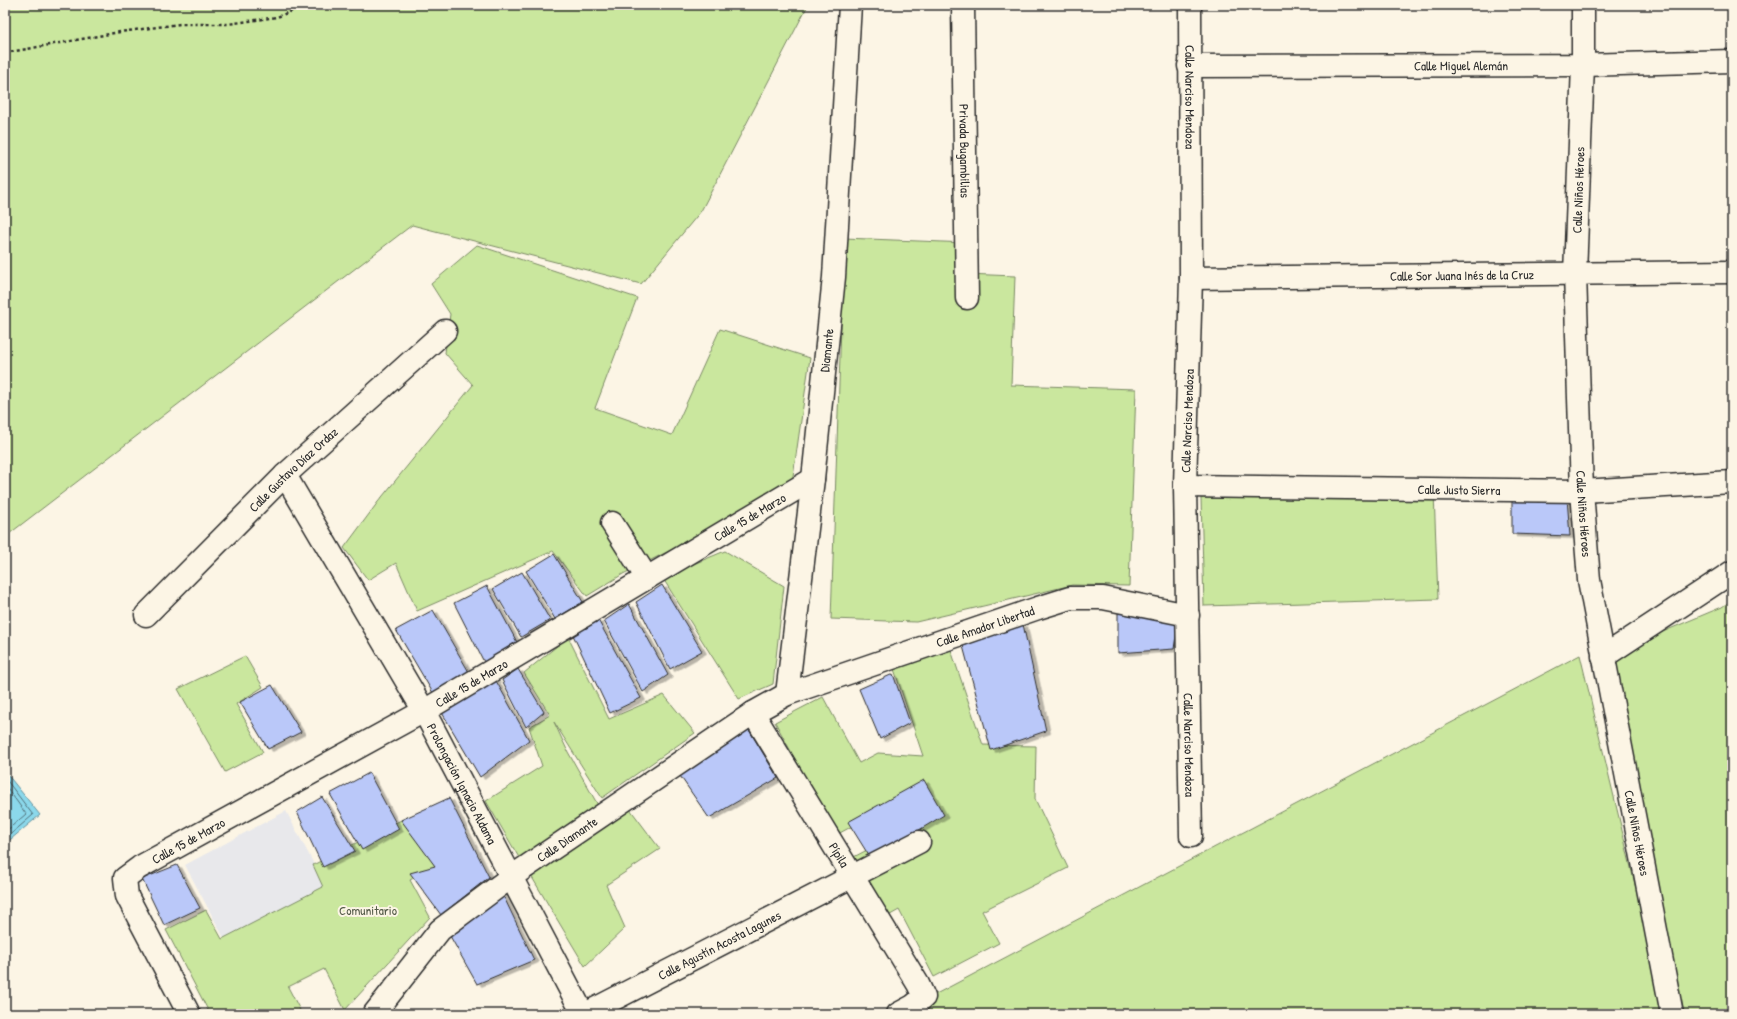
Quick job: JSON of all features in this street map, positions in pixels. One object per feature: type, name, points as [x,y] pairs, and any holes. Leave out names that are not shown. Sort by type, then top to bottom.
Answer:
[{"type":"street","name":"Diamante","points":[[787,694],[813,479],[834,277],[850,5]]},
{"type":"street","name":"Privada Bugambilias","points":[[963,5],[967,298]]},
{"type":"street","name":"Calle Narciso Mendoza","points":[[1190,5],[1189,66],[1191,278],[1185,486],[1191,836]]},
{"type":"street","name":"Calle Niños Héroes","points":[[1583,5],[1583,65],[1575,274],[1582,491],[1589,580],[1672,1014]]},
{"type":"street","name":"Calle Miguel Alemán","points":[[1189,66],[1583,65],[1732,61]]},
{"type":"street","name":"Calle Sor Juana Inés de la Cruz","points":[[1191,278],[1732,272]]},
{"type":"street","name":"Calle Gustavo Díaz Ordaz","points":[[146,615],[285,475],[445,331]]},
{"type":"street","name":"Prolongación Ignacio Aldama","points":[[285,475],[424,711],[584,1014]]},
{"type":"street","name":"Calle 15 de Marzo","points":[[189,1014],[127,896],[126,878],[140,867],[424,711],[813,479]]},
{"type":"street","name":"Calle Justo Sierra","points":[[1185,486],[1582,491],[1732,482]]},
{"type":"street","points":[[612,524],[647,578]]},
{"type":"street","points":[[1603,657],[1732,572]]},
{"type":"street","name":"Calle Amador Libertad","points":[[787,694],[1070,598],[1104,598],[1188,615]]},
{"type":"street","name":"Calle Diamante","points":[[374,1014],[440,930],[511,877],[753,714],[787,694]]},
{"type":"street","name":"Pípila","points":[[753,714],[918,984],[924,997],[913,1006],[898,1014]]},
{"type":"street","name":"Calle Agustín Acosta Lagunes","points":[[584,1014],[918,842]]},
{"type":"path","points":[[5,53],[120,32],[180,24],[228,24],[277,16],[307,5]]},
{"type":"shaded area","points":[[286,811],[326,887],[225,940],[185,865]]},
{"type":"green space","points":[[5,5],[808,5],[701,211],[641,284],[412,225],[5,537]]},
{"type":"green space","points":[[844,238],[968,243],[966,274],[1015,276],[1011,385],[1136,389],[1129,586],[1072,585],[916,622],[831,619]]},
{"type":"green space","points":[[477,245],[637,298],[595,408],[672,435],[720,329],[810,358],[792,483],[675,548],[623,574],[587,596],[553,551],[417,611],[396,563],[368,580],[344,548],[378,502],[473,385],[445,353],[450,314],[431,284]]},
{"type":"green space","points":[[1434,492],[1438,599],[1204,606],[1201,498]]},
{"type":"green space","points":[[725,551],[784,586],[773,684],[739,699],[662,577]]},
{"type":"green space","points":[[1732,600],[1732,1014],[1672,1014],[1603,657],[1722,607]]},
{"type":"green space","points":[[568,637],[609,719],[664,695],[695,733],[602,798],[554,722],[568,752],[599,807],[521,861],[486,801],[542,766],[529,727],[550,715],[524,673]]},
{"type":"green space","points":[[951,650],[983,745],[1036,746],[1035,799],[1068,868],[982,911],[999,943],[934,977],[899,910],[883,919],[850,859],[935,814],[921,789],[836,835],[775,722],[823,697],[859,763],[878,753],[923,756],[894,669]]},
{"type":"green space","points":[[1580,655],[1666,1014],[898,1014]]},
{"type":"green space","points":[[245,656],[263,687],[236,704],[263,752],[225,772],[178,689]]},
{"type":"green space","points":[[624,801],[660,849],[606,885],[625,928],[585,966],[527,869]]},
{"type":"green space","name":"Comunitario","points":[[409,816],[435,866],[410,880],[430,917],[345,1010],[324,969],[288,987],[302,1014],[210,1014],[166,930],[206,910],[222,939],[323,887],[313,865]]},
{"type":"water","points":[[7,774],[40,815],[5,844],[5,776]]},
{"type":"building","points":[[1567,498],[1570,536],[1512,534],[1512,499]]},
{"type":"building","points":[[554,554],[583,602],[555,619],[526,571]]},
{"type":"building","points":[[522,572],[550,620],[521,637],[493,589]]},
{"type":"building","points":[[662,585],[702,651],[670,669],[636,602]]},
{"type":"building","points":[[487,586],[518,644],[484,662],[454,603]]},
{"type":"building","points":[[629,604],[668,675],[643,692],[604,621]]},
{"type":"building","points":[[433,610],[469,672],[433,693],[396,630]]},
{"type":"building","points":[[1118,613],[1178,622],[1174,649],[1118,653]]},
{"type":"building","points":[[598,620],[641,698],[610,713],[573,635]]},
{"type":"building","points":[[1023,624],[1046,731],[991,750],[963,646]]},
{"type":"building","points":[[518,669],[544,712],[526,727],[502,680]]},
{"type":"building","points":[[893,674],[910,723],[880,739],[859,689]]},
{"type":"building","points":[[495,679],[529,740],[480,777],[441,711]]},
{"type":"building","points":[[272,685],[301,732],[268,749],[240,702]]},
{"type":"building","points":[[746,725],[778,778],[709,818],[678,773]]},
{"type":"building","points":[[369,773],[399,829],[362,850],[330,794]]},
{"type":"building","points":[[924,780],[944,815],[871,859],[848,822]]},
{"type":"building","points":[[322,797],[355,851],[323,867],[297,812]]},
{"type":"building","points":[[449,798],[489,877],[441,915],[410,873],[435,866],[401,820]]},
{"type":"building","points":[[177,865],[200,908],[164,925],[142,879]]},
{"type":"building","points":[[502,893],[534,960],[477,984],[450,936]]}]
